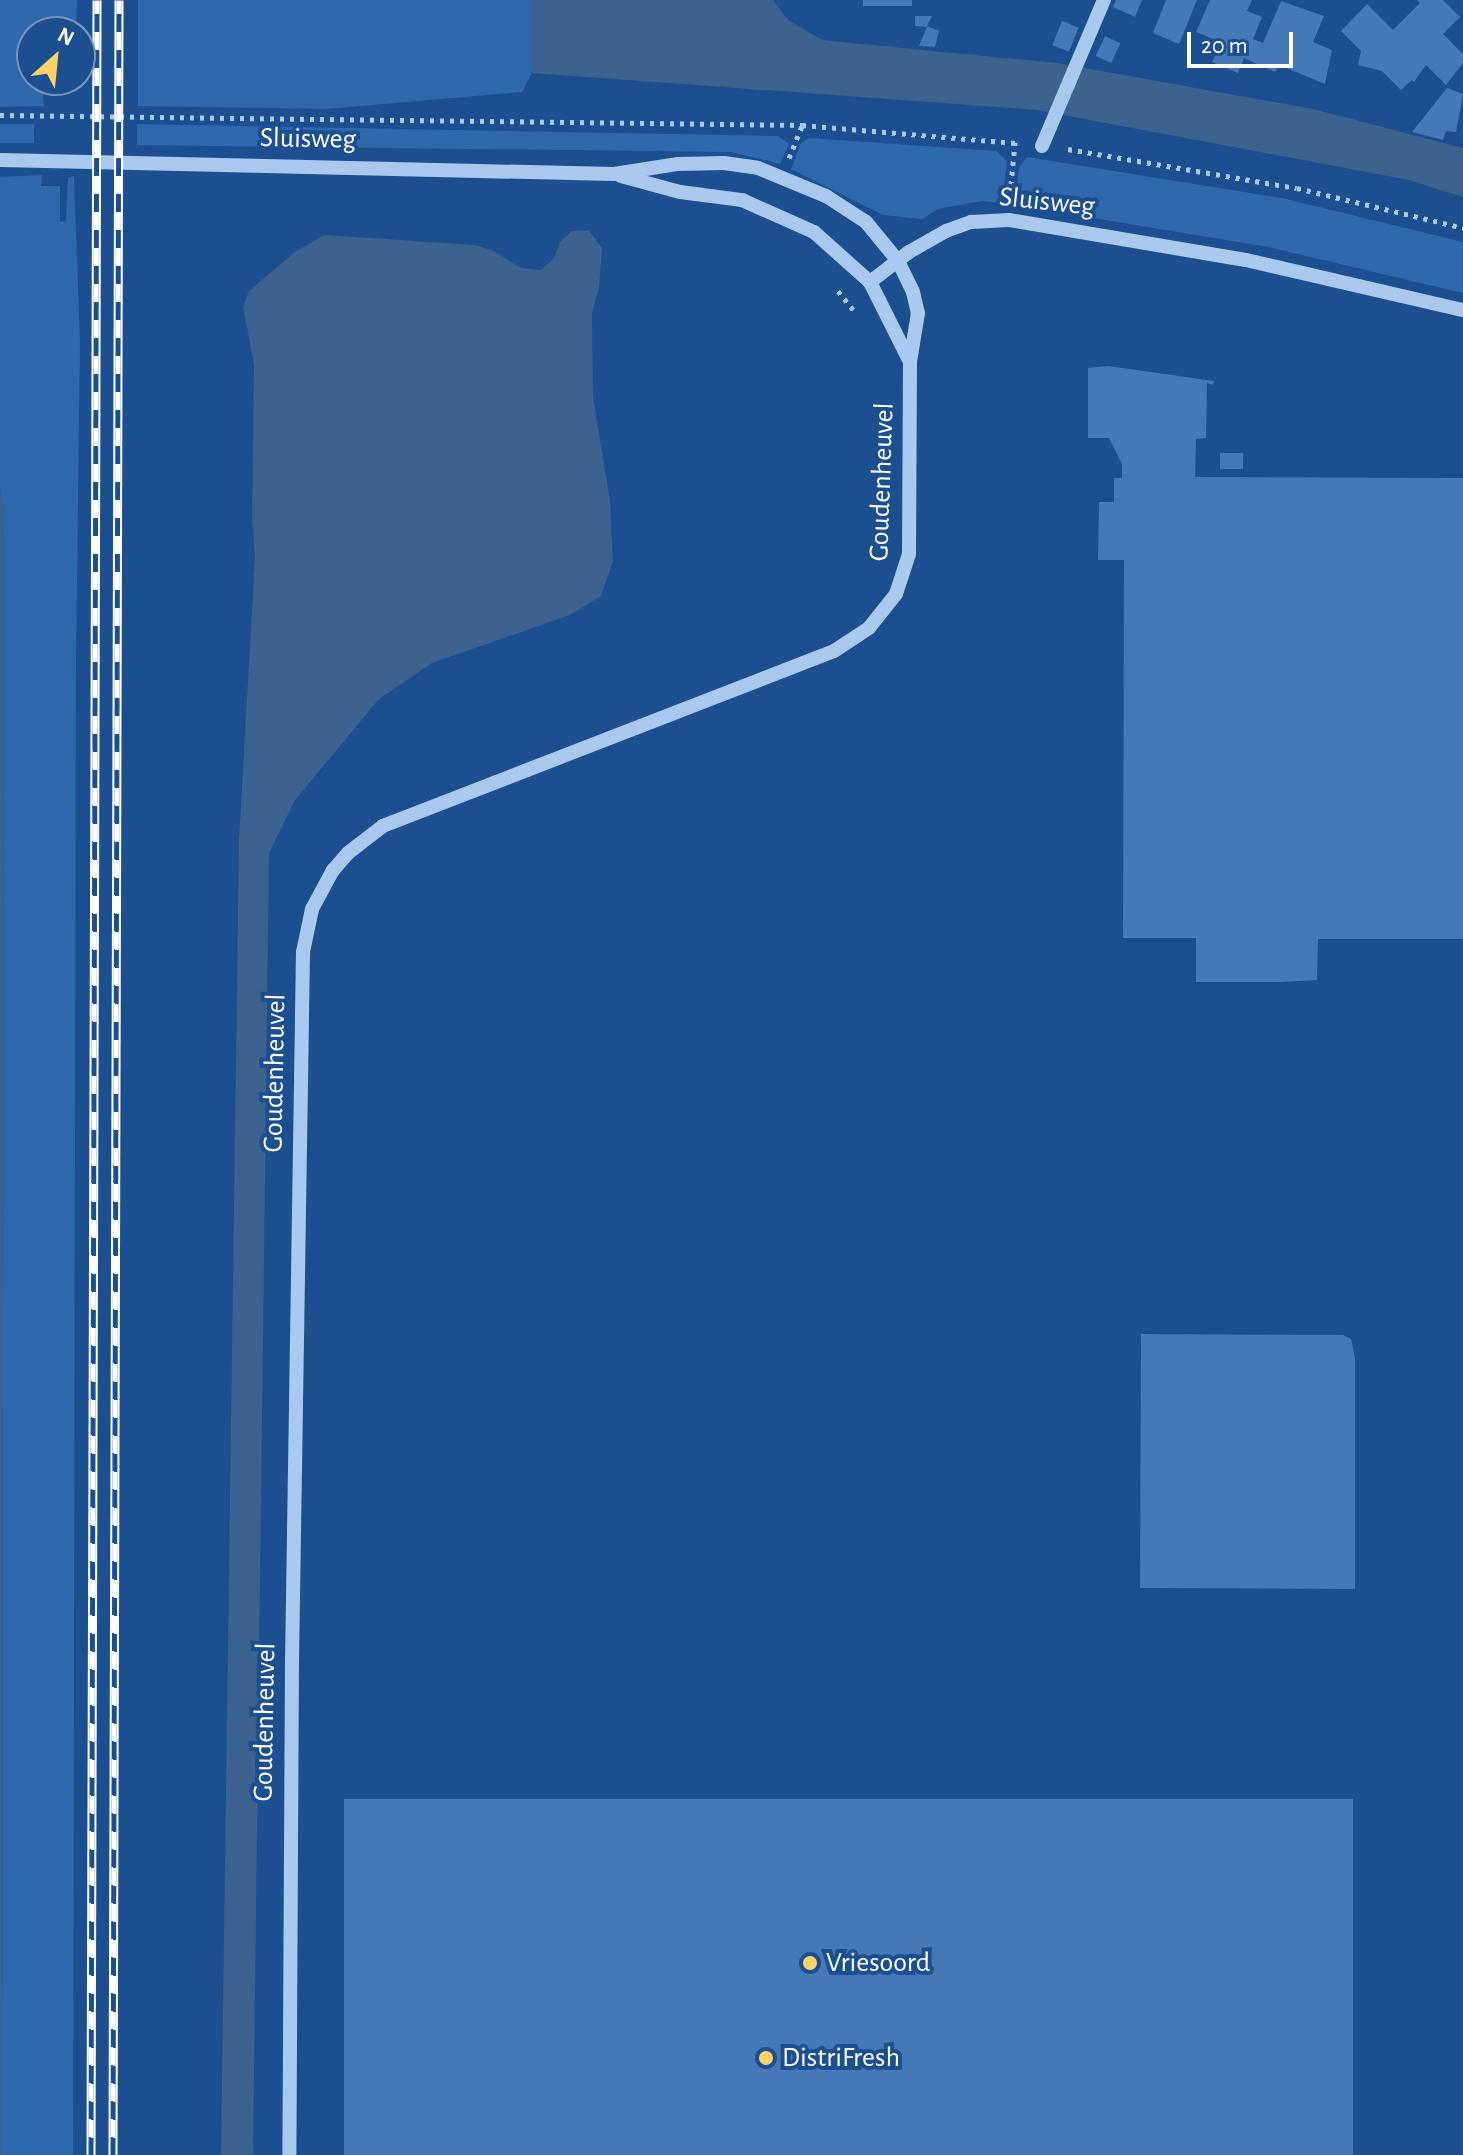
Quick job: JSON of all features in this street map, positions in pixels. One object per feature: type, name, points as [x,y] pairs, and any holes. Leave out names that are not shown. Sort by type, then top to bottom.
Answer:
[{"type":"street","points":[[1042,146],[1104,0]]},
{"type":"street","name":"Sluisweg","points":[[0,160],[614,174],[678,164],[724,163],[758,168],[826,196],[866,222],[898,261],[946,231],[971,222],[1009,220],[1246,260],[1463,310]]},
{"type":"street","name":"Sluisweg","points":[[614,174],[680,192],[742,200],[770,210],[814,232],[870,282]]},
{"type":"street","points":[[870,282],[898,261]]},
{"type":"street","name":"Goudenheuvel","points":[[289,2155],[291,1674],[303,952],[312,909],[333,870],[348,853],[383,826],[810,661],[834,651],[869,628],[896,594],[909,554],[910,362],[918,313],[913,292],[898,261]]},
{"type":"street","name":"Goudenheuvel","points":[[870,282],[910,362]]},
{"type":"path","points":[[1009,220],[1015,142]]},
{"type":"shaded area","points":[[0,0],[77,0],[76,16],[16,16],[16,96],[43,96],[44,106],[0,107]]},
{"type":"shaded area","points":[[138,0],[532,0],[532,73],[522,92],[326,109],[138,106]]},
{"type":"shaded area","points":[[532,0],[773,0],[788,20],[822,40],[1057,63],[1313,109],[1463,148],[1463,197],[1409,180],[1037,110],[532,73]]},
{"type":"shaded area","points":[[0,124],[34,124],[34,143],[0,143]]},
{"type":"shaded area","points":[[137,124],[778,136],[789,144],[780,164],[731,152],[137,145]]},
{"type":"shaded area","points":[[809,138],[996,151],[1007,161],[1002,203],[982,201],[938,209],[922,219],[883,215],[791,169],[801,143]]},
{"type":"shaded area","points":[[1027,157],[1282,198],[1463,242],[1463,293],[1268,247],[1015,205],[1019,168]]},
{"type":"shaded area","points":[[42,175],[41,186],[60,186],[60,222],[66,221],[68,178],[74,176],[80,342],[76,660],[73,2155],[2,2155],[4,508],[0,488],[0,177]]},
{"type":"shaded area","points":[[572,231],[589,231],[602,248],[599,288],[592,312],[593,397],[610,501],[613,561],[601,596],[570,615],[432,663],[379,699],[295,800],[269,853],[253,2155],[221,2155],[239,840],[255,558],[252,516],[254,364],[243,307],[249,291],[295,252],[324,235],[475,245],[492,250],[521,268],[541,270],[554,258],[560,242]]},
{"type":"shaded area","points":[[0,488],[4,508],[2,2155],[0,2155]]},
{"type":"building","points":[[863,0],[912,0],[912,6],[863,6]]},
{"type":"building","points":[[1116,0],[1142,0],[1135,17],[1113,7]]},
{"type":"building","points":[[1166,0],[1197,0],[1179,44],[1153,33]]},
{"type":"building","points":[[1210,0],[1252,0],[1247,11],[1262,17],[1253,39],[1263,43],[1281,1],[1324,16],[1313,42],[1332,50],[1325,84],[1279,65],[1275,72],[1244,58],[1238,73],[1212,62],[1221,42],[1196,32]]},
{"type":"building","points":[[1417,0],[1443,0],[1460,17],[1443,34],[1463,54],[1463,63],[1446,85],[1426,65],[1414,82],[1412,80],[1401,90],[1382,71],[1358,65],[1361,51],[1341,31],[1367,4],[1393,30],[1420,3]]},
{"type":"building","points":[[915,16],[932,16],[927,26],[939,31],[935,47],[919,46],[927,27],[915,26]]},
{"type":"building","points":[[1062,21],[1079,28],[1069,52],[1052,45]]},
{"type":"building","points":[[1105,36],[1120,43],[1111,63],[1096,56]]},
{"type":"building","points":[[1447,88],[1463,94],[1456,132],[1446,131],[1443,140],[1412,132]]},
{"type":"building","points":[[1108,366],[1214,381],[1213,385],[1207,383],[1206,438],[1196,439],[1195,477],[1463,478],[1463,939],[1318,939],[1317,980],[1196,982],[1196,938],[1123,938],[1124,560],[1098,560],[1099,502],[1114,502],[1114,478],[1122,478],[1122,464],[1109,438],[1088,438],[1088,368]]},
{"type":"building","points":[[1220,453],[1243,453],[1243,469],[1220,469]]},
{"type":"building","points":[[1141,1334],[1343,1335],[1351,1339],[1355,1358],[1355,1589],[1140,1588]]},
{"type":"building","points":[[344,1799],[1353,1799],[1353,2155],[344,2155]]},
{"type":"railway","points":[[91,2155],[97,0]]},
{"type":"railway","points":[[113,2155],[119,0]]},
{"type":"place","name":"Vriesoord","points":[[810,1963]]},
{"type":"place","name":"DistriFresh","points":[[766,2058]]}]
